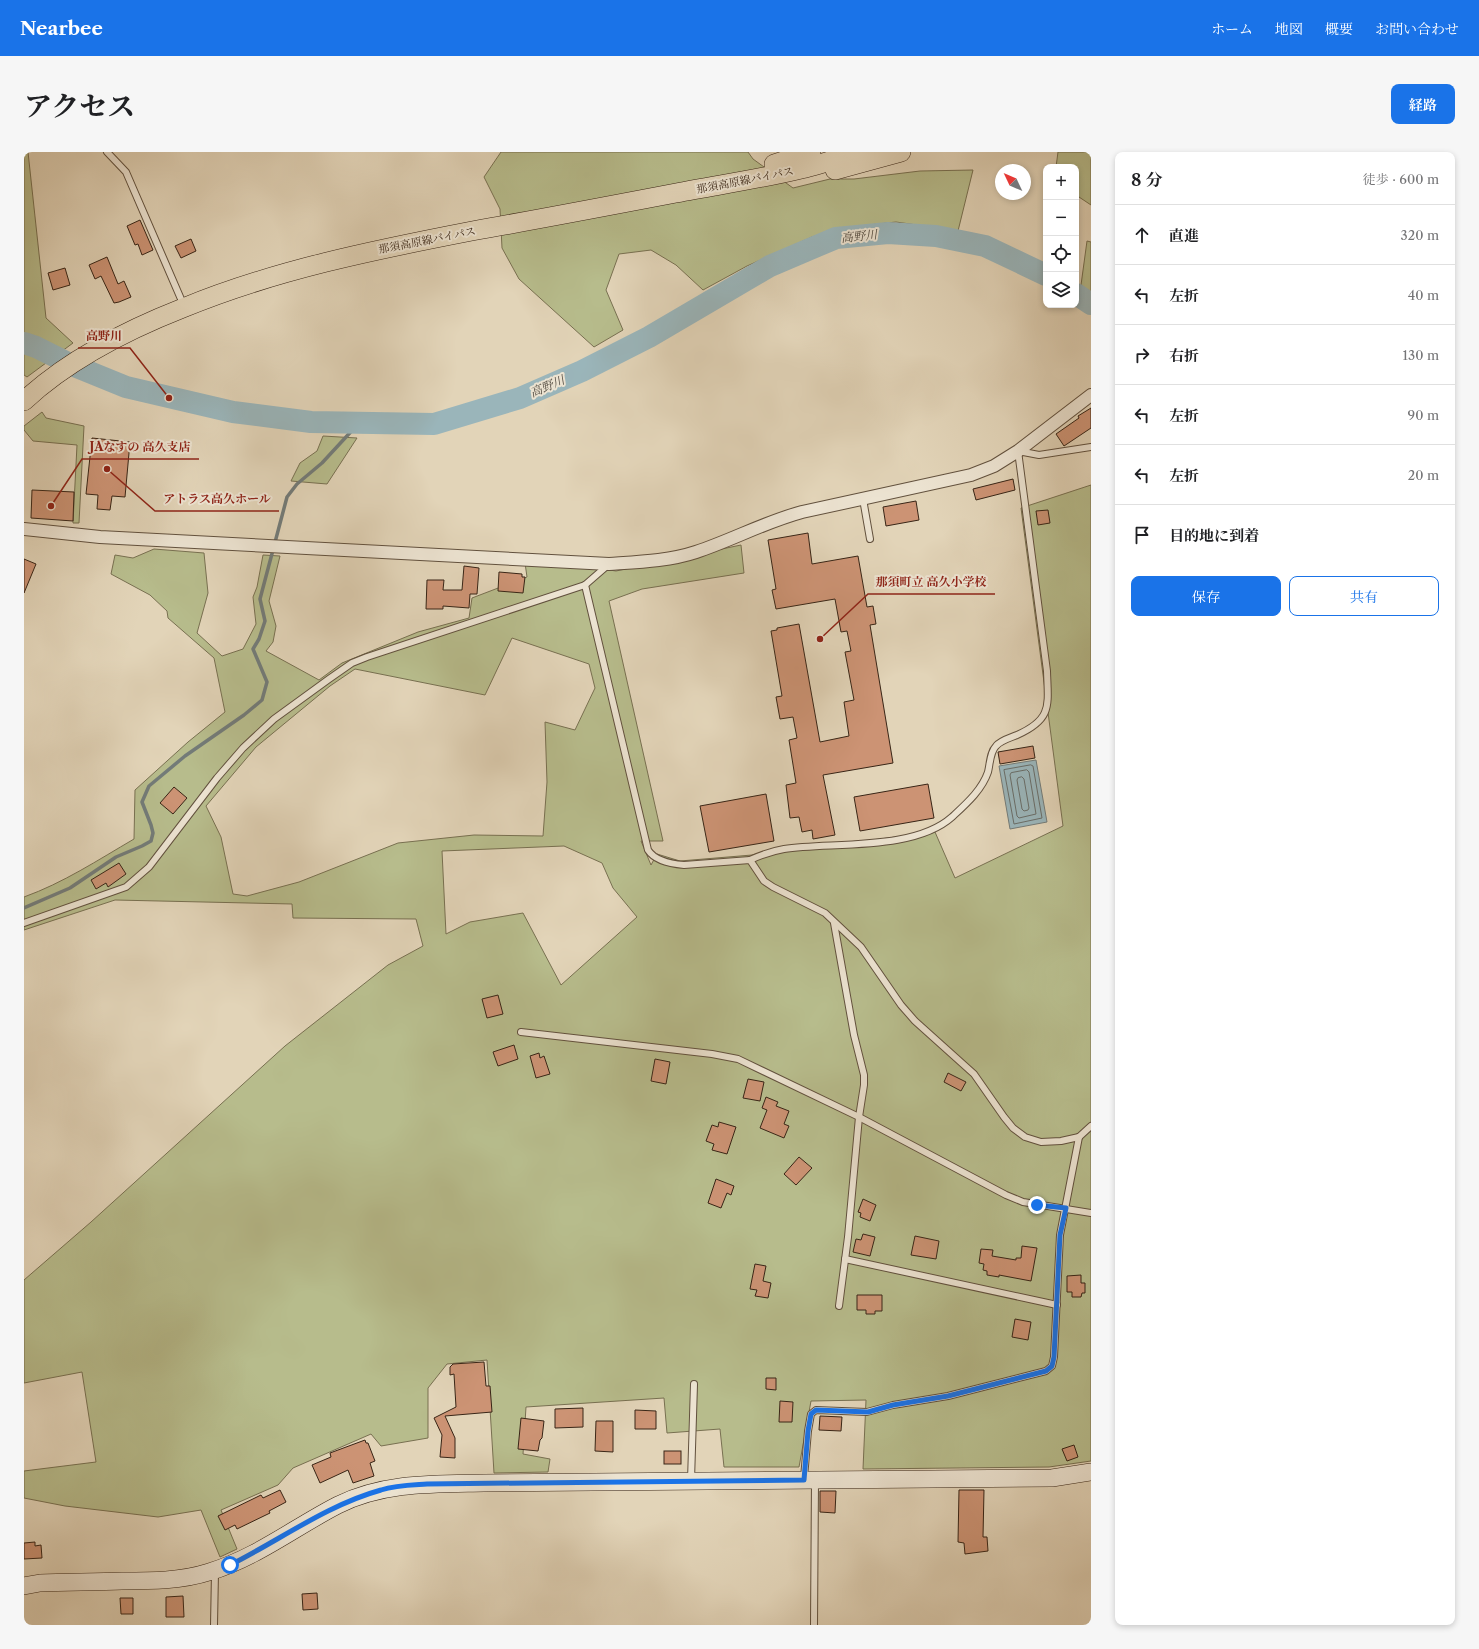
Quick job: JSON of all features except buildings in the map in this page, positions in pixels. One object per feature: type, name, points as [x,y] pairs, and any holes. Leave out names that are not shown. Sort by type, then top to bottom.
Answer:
[{"type":"main road","points":[[688,190],[811,152]]},
{"type":"main road","name":"那須高原線バイパス","points":[[24,401],[57,375],[88,354],[125,333],[221,292],[281,274],[392,246],[688,190],[752,180],[803,169],[856,152]]},
{"type":"main road","points":[[688,190],[755,185],[805,178],[901,152]]},
{"type":"street","points":[[24,529],[100,537],[609,564],[653,561],[695,553],[783,517],[971,475],[994,466],[1018,451],[1091,395]]},
{"type":"street","points":[[24,1586],[40,1583],[158,1581],[186,1578],[230,1565],[255,1553],[338,1505],[383,1489],[427,1484],[691,1480],[1052,1478],[1091,1472]]},
{"type":"lane","points":[[106,152],[126,172],[185,307]]},
{"type":"lane","points":[[585,585],[648,850],[652,856],[674,864],[684,865],[750,860],[784,849],[871,842],[920,835],[941,825],[977,792],[987,773],[993,748],[998,743],[1030,729],[1045,715],[1048,707],[1047,671],[1018,451],[1039,455],[1091,447]]},
{"type":"lane","points":[[863,499],[870,539]]},
{"type":"lane","points":[[24,923],[126,886],[148,867],[216,778],[243,748],[274,719],[352,663],[374,654],[585,585],[609,564]]},
{"type":"lane","points":[[750,860],[764,881],[825,913],[861,947],[901,1005],[915,1020],[974,1074],[1004,1117],[1025,1137],[1041,1142],[1061,1141],[1079,1137],[1091,1126]]},
{"type":"lane","points":[[834,923],[854,1035],[864,1075],[839,1306]]},
{"type":"lane","points":[[522,1032],[728,1056],[738,1059],[859,1117],[1006,1195],[1023,1202],[1091,1213]]},
{"type":"lane","points":[[814,1625],[808,1431],[811,1414],[816,1410],[868,1412],[893,1405],[948,1396],[1046,1371],[1052,1366],[1054,1357],[1060,1235],[1079,1137]]},
{"type":"lane","points":[[845,1259],[1057,1305]]},
{"type":"lane","points":[[691,1480],[694,1384]]},
{"type":"lane","points":[[214,1625],[215,1570]]},
{"type":"green space","points":[[24,152],[28,152],[46,318],[73,343],[27,377],[24,375]]},
{"type":"green space","points":[[501,152],[748,152],[753,159],[793,188],[830,179],[854,179],[920,171],[973,170],[958,231],[896,222],[851,227],[812,237],[747,266],[703,290],[676,265],[651,250],[619,254],[606,290],[623,330],[594,347],[519,279],[502,248],[500,209],[484,177]]},
{"type":"green space","points":[[1058,152],[1091,152],[1091,205],[1079,197],[1079,164],[1056,164]]},
{"type":"green space","points":[[1087,241],[1091,242],[1091,292],[1081,285]]},
{"type":"green space","points":[[42,412],[46,418],[84,426],[79,523],[73,523],[77,445],[33,441],[24,430],[24,426]]},
{"type":"green space","points":[[323,436],[357,438],[327,484],[291,481],[300,463],[317,451]]},
{"type":"green space","points":[[1091,485],[1091,1461],[1049,1467],[863,1469],[866,1400],[811,1401],[799,1467],[724,1467],[720,1429],[667,1433],[664,1398],[526,1407],[523,1454],[550,1459],[548,1472],[494,1473],[487,1360],[447,1364],[428,1388],[428,1438],[381,1446],[371,1434],[293,1468],[278,1485],[221,1510],[237,1549],[220,1557],[201,1510],[158,1517],[65,1506],[24,1498],[24,1471],[96,1462],[82,1372],[24,1383],[24,1280],[91,1222],[285,1046],[388,965],[423,946],[416,919],[293,918],[292,904],[115,900],[24,930],[24,897],[53,885],[134,839],[135,790],[188,742],[225,712],[214,658],[168,618],[167,611],[150,595],[111,574],[115,555],[133,558],[154,549],[204,553],[208,593],[197,633],[222,656],[243,649],[256,624],[253,597],[257,587],[263,555],[280,556],[269,601],[276,626],[273,642],[266,651],[319,680],[342,663],[418,632],[469,618],[472,598],[527,577],[525,563],[589,567],[616,571],[741,545],[744,573],[642,589],[609,601],[663,841],[641,841],[651,865],[657,854],[680,861],[752,855],[783,847],[872,840],[935,832],[955,878],[1063,826],[1021,508]],"holes":[[[512,638],[589,664],[595,688],[575,730],[545,722],[547,782],[543,836],[474,835],[398,843],[299,882],[247,896],[233,894],[221,837],[206,806],[256,747],[330,686],[355,669],[485,695]],[[564,846],[602,863],[613,888],[637,917],[561,985],[523,913],[470,922],[446,934],[442,851]]]},
{"type":"water","points":[[1036,760],[1047,822],[1010,829],[999,766]]},
{"type":"waterway","name":"高野川","points":[[24,343],[126,387],[233,412],[311,422],[434,424],[520,398],[582,371],[649,337],[770,266],[836,238],[888,233],[936,236],[985,246],[1043,274]]},
{"type":"waterway","name":"高野川","points":[[1079,296],[1091,304]]},
{"type":"waterway","points":[[24,908],[70,888],[116,857],[151,841],[153,833],[142,802],[149,786],[185,756],[244,715],[262,700],[267,682],[253,649],[259,639],[265,621],[260,599],[287,497],[297,484],[322,463],[358,424]]},
{"type":"place","name":"高野川","points":[[169,398]]},
{"type":"place","name":"アトラス高久ホール","points":[[107,469]]},
{"type":"place","name":"JAなすの 高久支店","points":[[51,506]]},
{"type":"place","name":"那須町立 高久小学校","points":[[820,639]]},
{"type":"route","points":[[230,1565],[255,1553],[338,1505],[383,1489],[403,1485],[804,1480],[808,1431],[811,1414],[816,1410],[868,1412],[893,1405],[948,1396],[1046,1371],[1052,1366],[1054,1357],[1060,1235],[1066,1208],[1037,1205]]}]
